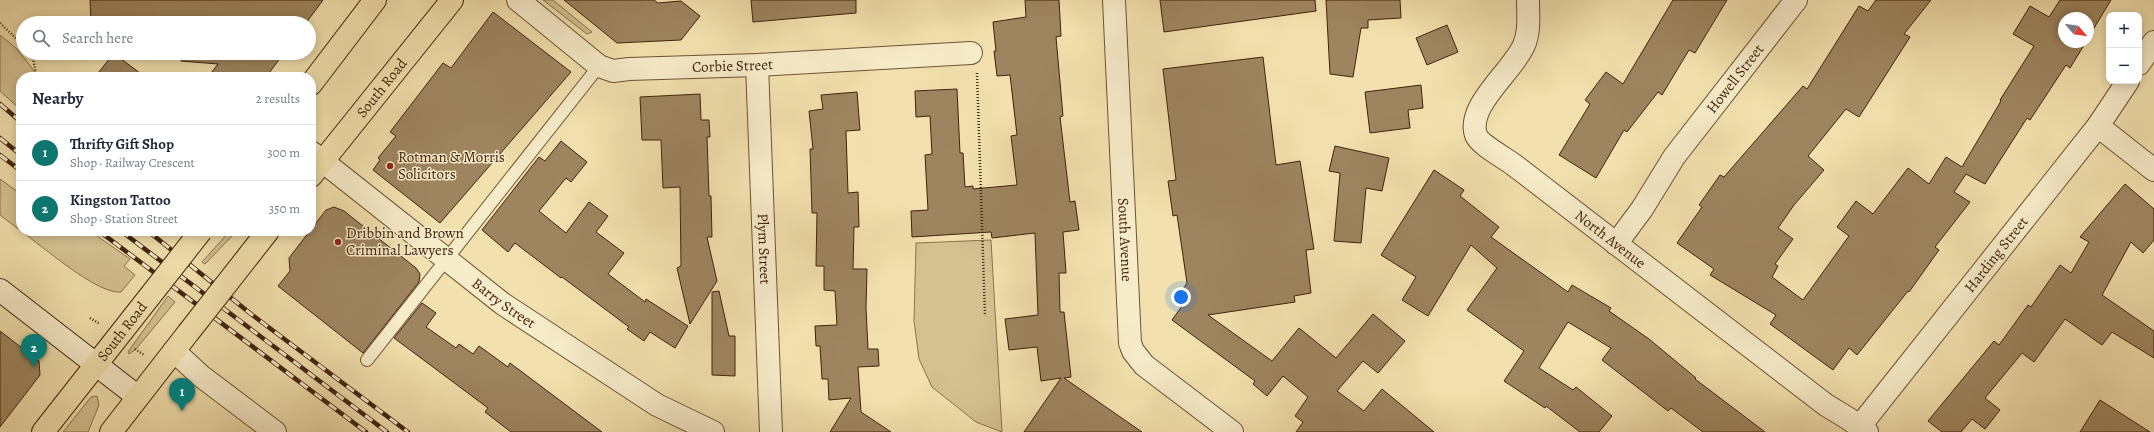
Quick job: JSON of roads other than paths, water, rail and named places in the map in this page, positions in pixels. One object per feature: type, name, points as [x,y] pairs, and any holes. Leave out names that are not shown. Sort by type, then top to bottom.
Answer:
[{"type":"highway","points":[[316,77],[375,0]]},
{"type":"highway","name":"South Road","points":[[316,162],[452,0]]},
{"type":"highway","name":"South Road","points":[[44,432],[197,236]]},
{"type":"highway","points":[[111,432],[264,236]]},
{"type":"street","name":"Corbie Street","points":[[518,0],[600,66],[613,71],[757,65],[971,53]]},
{"type":"street","name":"South Avenue","points":[[1114,0],[1130,343],[1133,351],[1144,365],[1232,432]]},
{"type":"street","name":"North Avenue","points":[[1528,0],[1529,26],[1524,47],[1480,107],[1475,119],[1476,135],[1480,141],[1514,165],[1826,406],[1864,429]]},
{"type":"street","name":"Howell Street","points":[[1610,240],[1631,200],[1674,158],[1796,0]]},
{"type":"street","points":[[2142,60],[2154,42]]},
{"type":"street","name":"Plym Street","points":[[757,65],[772,432]]},
{"type":"street","name":"Harding Street","points":[[1864,429],[2098,126],[2126,84]]},
{"type":"street","points":[[2098,126],[2154,170]]},
{"type":"street","name":"Barry Street","points":[[316,164],[503,304],[657,405],[713,432]]},
{"type":"street","points":[[0,290],[138,397]]},
{"type":"street","points":[[174,351],[201,376],[275,432]]},
{"type":"lane","points":[[367,360],[600,66]]},
{"type":"railway","points":[[0,104],[16,118]]},
{"type":"railway","points":[[0,138],[16,151]]},
{"type":"railway","points":[[0,155],[16,167]]},
{"type":"railway","points":[[106,236],[366,432]]},
{"type":"railway","points":[[128,236],[387,432]]},
{"type":"railway","points":[[154,236],[251,314],[408,432]]},
{"type":"place","name":"Rotman & Morris Solicitors","points":[[390,166]]},
{"type":"place","name":"Dribbin and Brown Criminal Lawyers","points":[[338,242]]},
{"type":"place","name":"Kingston Tattoo","points":[[34,367]]},
{"type":"place","name":"Thrifty Gift Shop","points":[[182,411]]}]
